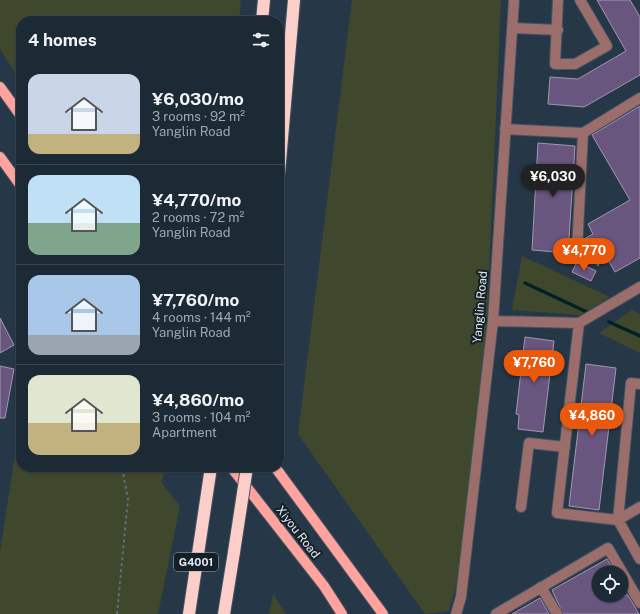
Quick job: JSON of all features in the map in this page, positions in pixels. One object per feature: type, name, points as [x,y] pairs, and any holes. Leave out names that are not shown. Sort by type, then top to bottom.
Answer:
[{"type":"highway","points":[[262,16],[264,0]]},
{"type":"highway","points":[[284,115],[294,0]]},
{"type":"highway","name":"G4001","points":[[189,614],[210,472]]},
{"type":"highway","name":"G4001","points":[[224,614],[246,472]]},
{"type":"main road","points":[[0,87],[16,109]]},
{"type":"main road","points":[[0,157],[16,179]]},
{"type":"main road","name":"Xiyou Road","points":[[235,472],[324,586],[342,614]]},
{"type":"main road","name":"Xiyou Road","points":[[279,472],[383,614]]},
{"type":"street","name":"Yanglin Road","points":[[456,614],[461,597],[492,321],[514,0]]},
{"type":"street","points":[[558,0],[558,30],[555,64],[575,64],[607,46],[580,0]]},
{"type":"street","points":[[513,28],[558,30]]},
{"type":"street","points":[[505,129],[583,132],[640,98]]},
{"type":"street","points":[[577,250],[583,132]]},
{"type":"street","points":[[492,321],[579,323],[640,287]]},
{"type":"street","points":[[579,323],[557,513],[618,520],[640,507]]},
{"type":"street","points":[[640,384],[631,383],[618,520],[640,559]]},
{"type":"street","points":[[521,507],[529,443],[565,447]]},
{"type":"street","points":[[496,614],[608,548],[640,603]]},
{"type":"street","points":[[541,587],[557,614]]},
{"type":"path","points":[[117,614],[128,499],[123,472]]},
{"type":"green space","points":[[0,0],[241,0],[239,16],[16,16],[16,74],[0,49]]},
{"type":"green space","points":[[352,0],[501,0],[485,363],[459,575],[449,611],[425,614],[298,434]]},
{"type":"green space","points":[[522,256],[610,297],[580,315],[512,310]]},
{"type":"green space","points":[[632,310],[640,314],[640,353],[599,333]]},
{"type":"green space","points":[[16,448],[16,472],[165,472],[161,482],[180,506],[158,614],[0,614],[0,552]]},
{"type":"green space","points":[[273,594],[286,614],[269,614]]},
{"type":"building","points":[[597,0],[630,0],[640,17],[640,75],[584,107],[548,104],[550,77],[578,79],[626,51]]},
{"type":"building","points":[[640,106],[640,258],[615,272],[604,253],[598,266],[584,242],[584,239],[593,234],[588,224],[630,200],[592,135]]},
{"type":"building","points":[[538,143],[575,146],[568,253],[532,250]]},
{"type":"building","points":[[577,262],[596,271],[591,281],[572,272]]},
{"type":"building","points":[[0,318],[14,345],[0,353]]},
{"type":"building","points":[[525,337],[554,341],[543,432],[518,429],[519,415],[516,414]]},
{"type":"building","points":[[586,364],[616,368],[599,510],[569,506]]},
{"type":"building","points":[[0,366],[14,369],[5,418],[0,418]]},
{"type":"building","points":[[607,559],[611,566],[595,566]]},
{"type":"building","points":[[592,567],[592,602],[628,602],[628,595],[639,614],[563,614],[552,590]]},
{"type":"building","points":[[540,598],[549,614],[512,614]]},
{"type":"waterway","points":[[525,283],[587,312]]},
{"type":"waterway","points":[[609,322],[640,336]]}]
